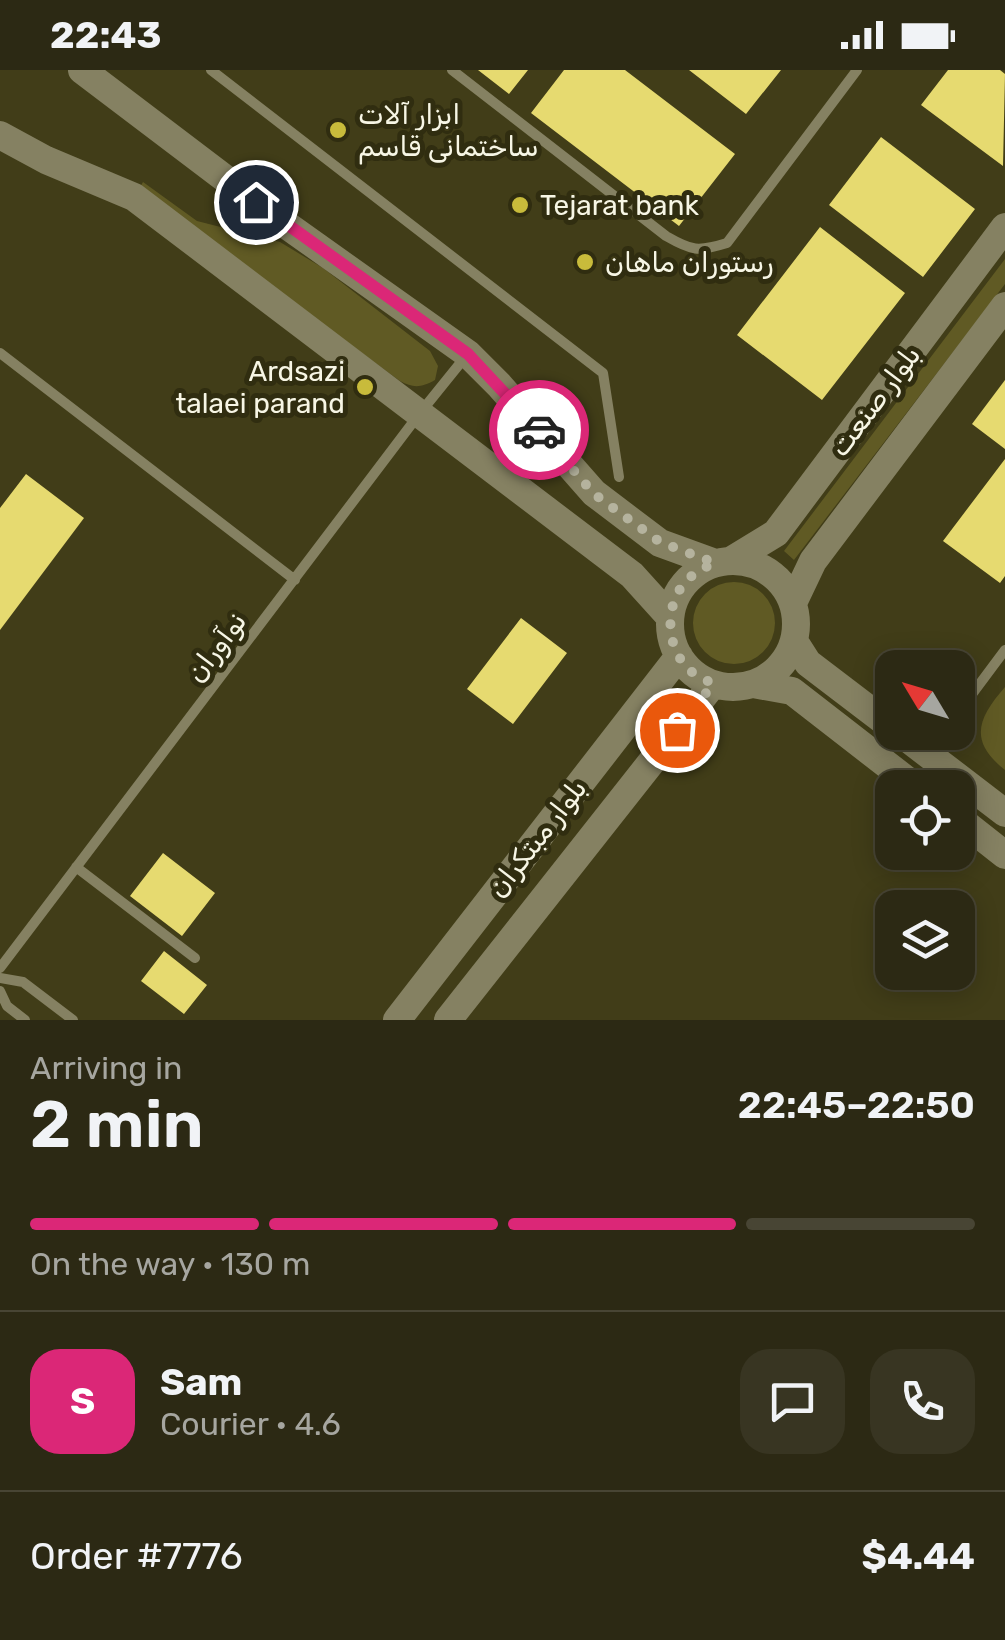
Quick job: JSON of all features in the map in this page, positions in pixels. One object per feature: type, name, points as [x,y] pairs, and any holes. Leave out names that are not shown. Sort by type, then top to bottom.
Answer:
[{"type":"street","points":[[82,70],[286,224],[468,354],[594,494],[660,542],[724,562],[751,563],[782,584],[793,602],[794,641],[784,662],[753,684]]},
{"type":"street","points":[[0,136],[134,197],[632,575],[670,617]]},
{"type":"street","name":"بلوار صنعت","points":[[724,562],[776,533],[1005,227]]},
{"type":"street","name":"بلوار صنعت","points":[[793,602],[813,561],[1005,306]]},
{"type":"street","points":[[724,562],[701,570],[680,590],[670,617],[678,656],[692,672],[713,684],[753,684],[792,691],[895,770]]},
{"type":"street","points":[[794,641],[808,663],[875,714]]},
{"type":"street","name":"بلوار مبتکران","points":[[396,1020],[678,656]]},
{"type":"street","name":"بلوار مبتکران","points":[[448,1020],[713,684]]},
{"type":"street","points":[[941,750],[1005,813]]},
{"type":"street","points":[[975,831],[1005,855]]},
{"type":"lane","points":[[211,70],[603,373],[619,476]]},
{"type":"lane","points":[[452,70],[666,236],[687,248],[703,251],[727,243],[857,70]]},
{"type":"lane","points":[[0,353],[295,580]]},
{"type":"lane","name":"نوآوران","points":[[0,968],[468,354]]},
{"type":"lane","points":[[975,690],[1005,650]]},
{"type":"lane","points":[[76,867],[195,958]]},
{"type":"lane","points":[[0,978],[22,982],[73,1020]]},
{"type":"lane","points":[[0,991],[8,1006],[25,1020]]},
{"type":"shaded area","points":[[0,70],[1005,70],[1005,1020],[0,1020]]},
{"type":"shaded area","points":[[143,182],[197,221],[280,242],[323,268],[430,351],[438,366],[435,380],[417,386],[400,381],[139,189]]},
{"type":"shaded area","points":[[1005,259],[1005,284],[794,560],[784,551]]},
{"type":"shaded area","points":[[734,582],[750,585],[763,594],[772,607],[772,639],[763,652],[750,661],[734,664],[718,661],[705,652],[696,639],[693,623],[696,607],[705,594],[718,585]]},
{"type":"shaded area","points":[[1005,687],[1005,770],[986,749],[981,729],[988,709]]},
{"type":"building","points":[[478,70],[528,70],[509,94]]},
{"type":"building","points":[[564,70],[625,70],[735,154],[679,226],[531,113]]},
{"type":"building","points":[[689,70],[781,70],[746,114]]},
{"type":"building","points":[[948,70],[1000,70],[1005,74],[1003,166],[921,105]]},
{"type":"building","points":[[881,137],[975,209],[923,277],[829,205]]},
{"type":"building","points":[[820,227],[905,293],[822,400],[737,335]]},
{"type":"building","points":[[1005,380],[1005,449],[972,424]]},
{"type":"building","points":[[1005,459],[1005,576],[1000,583],[943,541]]},
{"type":"building","points":[[26,474],[84,518],[0,630],[0,508]]},
{"type":"building","points":[[521,618],[567,653],[513,724],[467,689]]},
{"type":"building","points":[[163,853],[215,893],[182,936],[130,896]]},
{"type":"building","points":[[164,951],[207,985],[184,1014],[141,981]]},
{"type":"way so far","points":[[539,430],[594,494],[660,542],[715,563],[688,580],[670,617],[678,656],[692,672],[713,684],[677,730]]},
{"type":"place","name":"ابزار آلات ساختمانی قاسم","points":[[338,130]]},
{"type":"place","name":"Tejarat bank","points":[[520,205]]},
{"type":"place","name":"رستوران ماهان","points":[[585,262]]},
{"type":"place","name":"Ardsazi talaei parand","points":[[365,387]]},
{"type":"route","points":[[256,202],[468,354],[539,430]]}]
